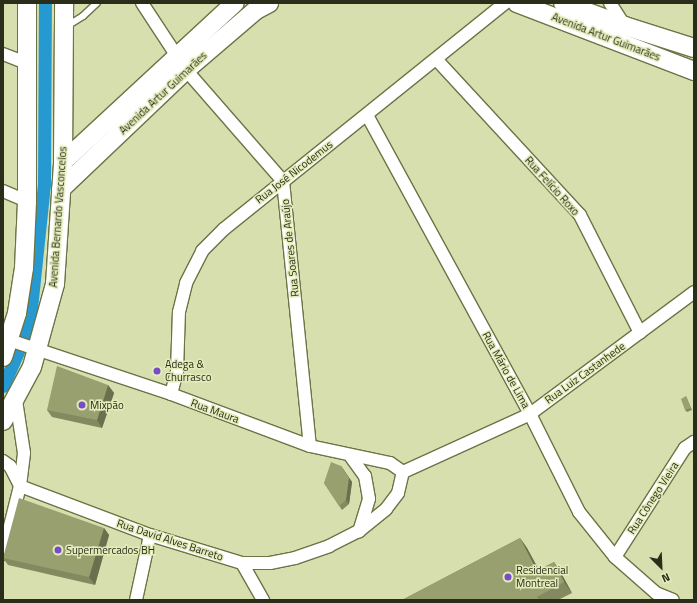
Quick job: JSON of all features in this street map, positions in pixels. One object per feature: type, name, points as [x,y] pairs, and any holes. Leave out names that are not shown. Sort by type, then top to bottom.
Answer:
[{"type":"street","points":[[3,357],[6,339],[17,313],[24,268],[27,201],[27,3]]},
{"type":"street","name":"Avenida Bernardo Vasconcelos","points":[[3,421],[16,400],[38,350],[55,284],[63,162],[64,3]]},
{"type":"street","points":[[142,3],[186,70],[283,181]]},
{"type":"street","name":"Avenida Artur Guimarães","points":[[63,162],[176,55],[235,3]]},
{"type":"street","name":"Rua José Nicodemus","points":[[171,394],[177,371],[179,312],[186,283],[202,251],[224,229],[505,3]]},
{"type":"street","name":"Avenida Artur Guimarães","points":[[517,3],[694,71]]},
{"type":"street","name":"Avenida Artur Guimarães","points":[[563,3],[625,26],[694,48]]},
{"type":"street","points":[[610,3],[625,26]]},
{"type":"street","name":"Avenida Artur Guimarães","points":[[61,189],[186,70],[262,5]]},
{"type":"street","points":[[3,54],[27,63]]},
{"type":"street","name":"Rua Felício Roxo","points":[[436,59],[580,215],[640,333]]},
{"type":"street","name":"Rua Mário de Lima","points":[[367,115],[530,414],[579,512],[615,557],[656,593],[673,600]]},
{"type":"street","name":"Rua Soares de Araújo","points":[[283,181],[310,446]]},
{"type":"street","points":[[3,191],[27,201]]},
{"type":"street","name":"Rua Luiz Castanhede","points":[[403,472],[530,414],[694,292]]},
{"type":"street","name":"Rua Maura","points":[[6,339],[171,394],[310,446],[351,457]]},
{"type":"street","points":[[3,554],[20,486],[24,453],[16,400]]},
{"type":"street","name":"Rua Cônego Vieira","points":[[615,557],[685,448],[694,442]]},
{"type":"street","points":[[351,457],[390,463],[403,472]]},
{"type":"street","points":[[351,457],[365,476],[369,499],[358,531]]},
{"type":"street","points":[[3,461],[10,466],[20,486]]},
{"type":"street","name":"Rua David Alves Barreto","points":[[20,486],[150,535],[242,563],[270,563],[295,558],[329,546],[358,531],[386,509],[398,493],[403,472]]},
{"type":"street","points":[[136,600],[150,535]]},
{"type":"street","points":[[242,563],[263,600]]},
{"type":"lane","points":[[64,28],[83,16],[97,3]]},
{"type":"building","name":"Mixpão","points":[[57,366],[108,385],[97,420],[47,410]]},
{"type":"building","points":[[686,396],[691,408],[685,410],[681,399]]},
{"type":"building","points":[[331,462],[341,466],[349,478],[346,500],[339,506],[324,483]]},
{"type":"building","name":"Supermercados BH","points":[[19,498],[104,528],[89,577],[3,558]]},
{"type":"building","name":"Residencial Montreal","points":[[520,538],[537,571],[554,562],[564,582],[537,597],[539,600],[402,600]]},
{"type":"waterway","points":[[3,386],[29,327],[44,184],[45,3]]},
{"type":"place","name":"Adega & Churrasco","points":[[157,371]]},
{"type":"place","name":"Mixpão","points":[[82,405]]},
{"type":"place","name":"Supermercados BH","points":[[58,550]]},
{"type":"place","name":"Residencial Montreal","points":[[508,577]]}]
